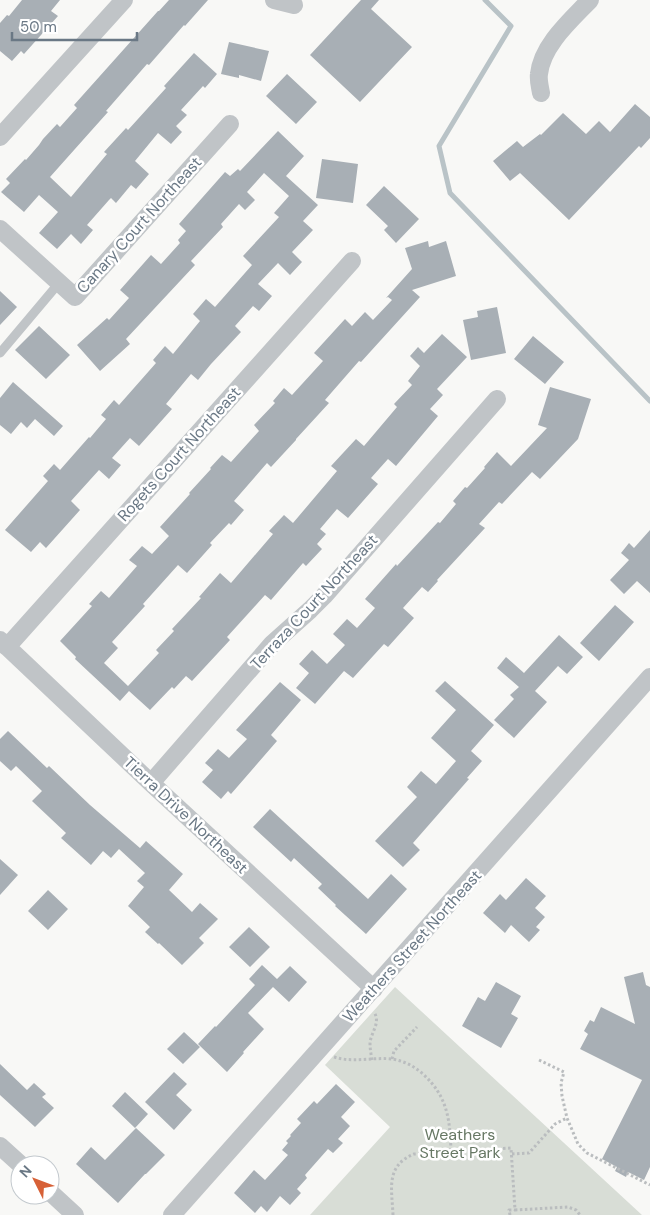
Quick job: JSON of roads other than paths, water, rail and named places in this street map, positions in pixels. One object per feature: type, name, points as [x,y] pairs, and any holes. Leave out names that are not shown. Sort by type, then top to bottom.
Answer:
[{"type":"street","points":[[0,137],[124,0]]},
{"type":"street","points":[[274,0],[294,5]]},
{"type":"street","points":[[541,93],[538,75],[542,58],[556,36],[590,0]]},
{"type":"street","name":"Canary Court Northeast","points":[[0,229],[75,297],[230,124]]},
{"type":"street","name":"Rogets Court Northeast","points":[[4,643],[352,261]]},
{"type":"street","name":"Terraza Court Northeast","points":[[151,783],[272,644],[324,596],[497,399]]},
{"type":"street","name":"Tierra Drive Northeast","points":[[4,643],[151,783],[368,996]]},
{"type":"street","name":"Weathers Street Northeast","points":[[172,1215],[650,677]]},
{"type":"street","points":[[0,1146],[10,1155]]},
{"type":"street","points":[[60,1201],[75,1215]]},
{"type":"lane","points":[[0,353],[59,283]]},
{"type":"waterway","points":[[485,0],[511,26],[439,146],[450,193],[650,401]]},
{"type":"park label","name":"Weathers Street Park","points":[[460,1143]]}]
